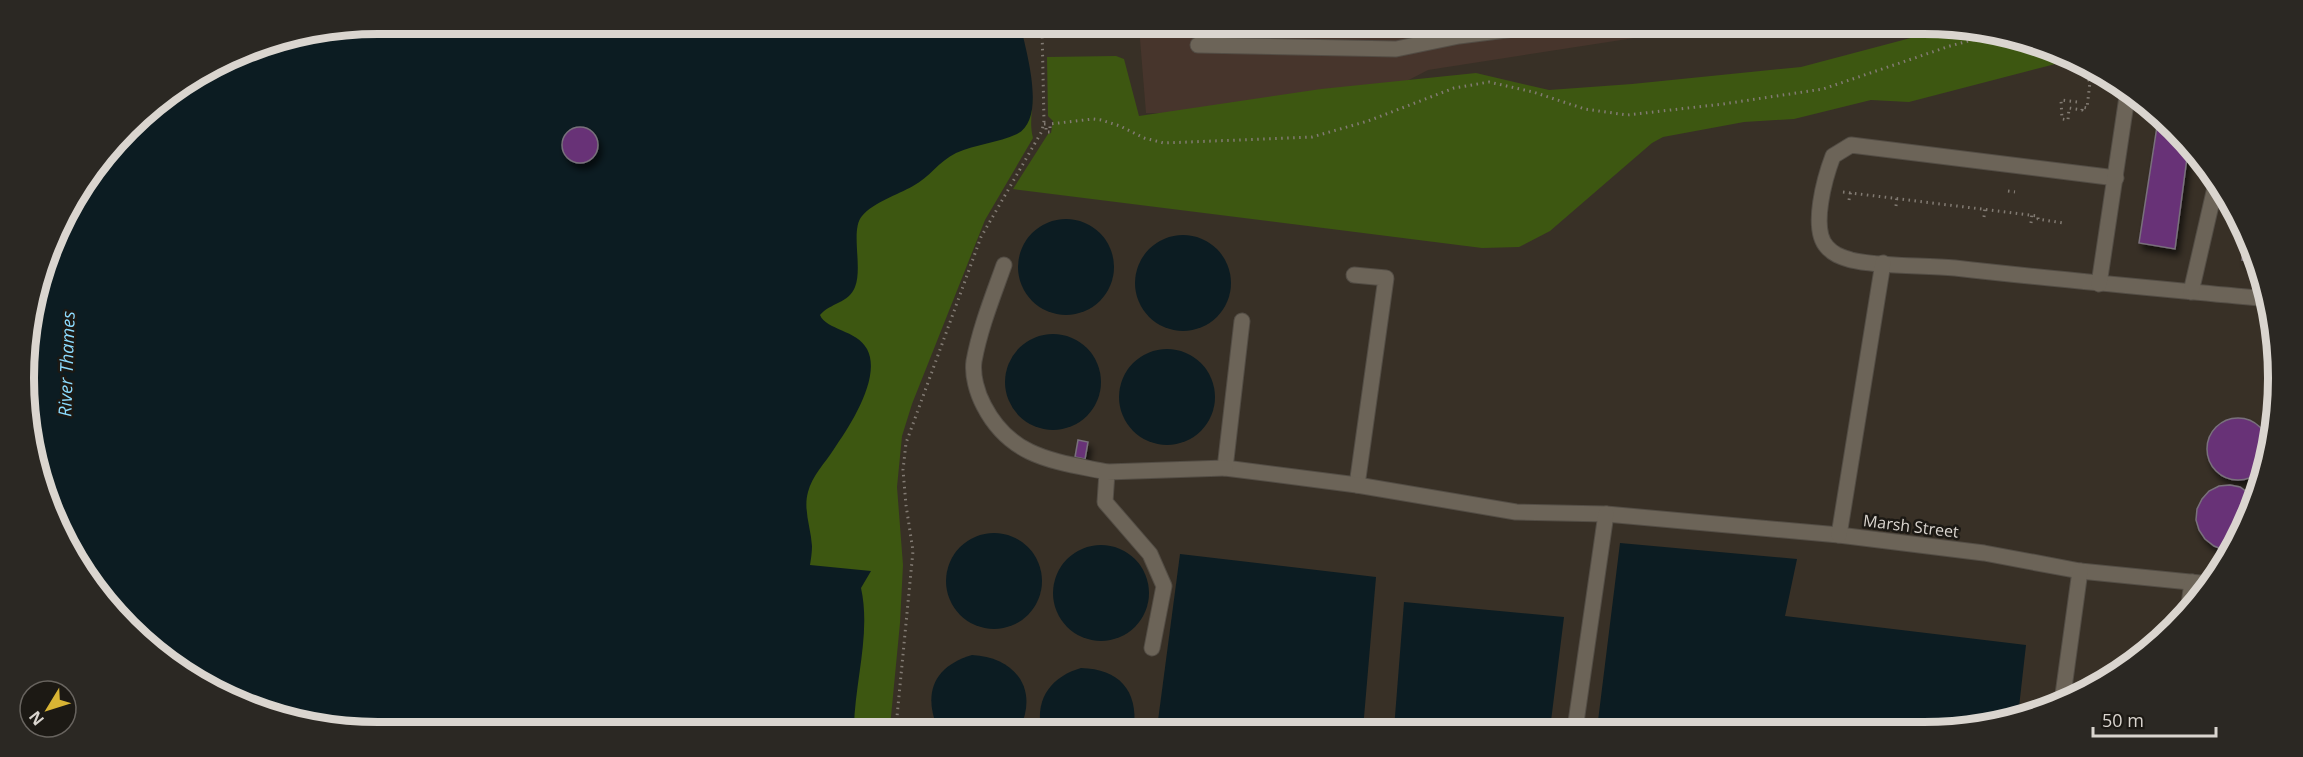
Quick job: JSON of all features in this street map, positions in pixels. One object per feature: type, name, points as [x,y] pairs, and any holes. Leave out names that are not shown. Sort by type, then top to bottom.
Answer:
[{"type":"lane","points":[[1198,45],[1396,50],[1475,34]]},
{"type":"lane","points":[[2099,284],[2126,100]]},
{"type":"lane","points":[[2116,178],[1851,145],[1839,150],[1833,156],[1822,195],[1819,232],[1826,246],[1836,255],[1853,260],[1926,265],[2259,298]]},
{"type":"lane","points":[[2191,292],[2214,192]]},
{"type":"lane","points":[[1839,535],[1883,263]]},
{"type":"lane","name":"Marsh Street","points":[[1004,265],[981,333],[974,364],[978,394],[993,424],[1023,449],[1050,460],[1107,472],[1224,468],[1357,485],[1516,512],[1606,514],[1839,535],[1984,553],[2080,571],[2201,583]]},
{"type":"lane","points":[[1354,275],[1386,278],[1357,485]]},
{"type":"lane","points":[[1224,468],[1242,321]]},
{"type":"lane","points":[[1107,472],[1105,502],[1150,554],[1164,586],[1152,648]]},
{"type":"lane","points":[[1576,722],[1606,514]]},
{"type":"lane","points":[[2063,693],[2080,571]]},
{"type":"lane","points":[[2190,596],[2192,582]]},
{"type":"path","points":[[897,722],[913,551],[903,470],[906,443],[981,237],[1042,131],[1044,124],[1042,34]]},
{"type":"path","points":[[1044,124],[1048,131],[1050,124],[1093,119],[1120,126],[1144,138],[1164,143],[1312,137],[1368,121],[1454,88],[1489,82],[1533,92],[1585,109],[1627,115],[1823,89],[1978,39]]},
{"type":"path","points":[[2076,102],[2061,99],[2062,119],[2068,120],[2069,108],[2082,110],[2082,107],[2087,108],[2090,82],[2086,76]]},
{"type":"path","points":[[2008,191],[2016,192]]},
{"type":"path","points":[[1843,192],[2032,214],[2038,216],[2038,219],[2063,223]]},
{"type":"path","points":[[1849,200],[1851,192]]},
{"type":"path","points":[[1896,198],[1896,206]]},
{"type":"path","points":[[1984,217],[1985,209]]},
{"type":"path","points":[[2031,223],[2032,214]]},
{"type":"shaded area","points":[[1140,34],[1660,34],[1428,70],[1343,114],[1146,113]]},
{"type":"green space","points":[[1014,34],[1022,34],[1031,87],[1033,138],[985,220],[912,404],[902,436],[897,487],[903,565],[890,722],[744,722],[771,296]]},
{"type":"green space","points":[[1925,34],[1992,41],[2014,46],[2060,63],[1909,102],[1871,100],[1794,119],[1744,122],[1663,137],[1652,143],[1550,231],[1519,247],[1482,248],[1013,189],[1048,134],[1051,133],[1053,121],[1048,116],[1047,57],[1116,56],[1124,59],[1139,116],[1321,89],[1476,73],[1549,90],[1801,67]]},
{"type":"water","name":"River Thames","points":[[378,34],[1023,34],[1030,68],[1033,100],[1026,126],[1010,137],[956,153],[944,160],[919,183],[867,211],[862,216],[857,230],[858,269],[855,287],[844,300],[820,315],[828,324],[862,343],[871,360],[867,387],[862,401],[848,428],[812,481],[806,506],[812,546],[810,565],[871,571],[861,588],[864,622],[854,722],[356,722],[311,716],[268,704],[226,687],[187,665],[135,622],[92,570],[61,510],[41,446],[34,378],[41,311],[61,247],[92,187],[135,135],[187,92],[226,70],[268,53],[289,46],[334,37]]},
{"type":"water","points":[[1066,219],[1084,223],[1100,233],[1110,249],[1114,267],[1110,285],[1100,301],[1084,311],[1066,315],[1048,311],[1032,301],[1022,285],[1018,267],[1022,249],[1032,233],[1048,223]]},
{"type":"water","points":[[1183,235],[1201,239],[1217,249],[1227,265],[1231,283],[1227,301],[1217,317],[1201,327],[1183,331],[1165,327],[1149,317],[1139,301],[1135,283],[1139,265],[1149,249],[1165,239]]},
{"type":"water","points":[[1053,334],[1071,338],[1087,348],[1097,364],[1101,382],[1097,400],[1087,416],[1071,426],[1053,430],[1035,426],[1019,416],[1009,400],[1005,382],[1009,364],[1019,348],[1035,338]]},
{"type":"water","points":[[1167,349],[1185,353],[1201,363],[1211,379],[1215,397],[1211,415],[1201,431],[1185,441],[1167,445],[1149,441],[1133,431],[1123,415],[1119,397],[1123,379],[1133,363],[1149,353]]},
{"type":"water","points":[[994,533],[1012,537],[1028,547],[1038,563],[1042,581],[1038,599],[1028,615],[1012,625],[994,629],[976,625],[960,615],[950,599],[946,581],[950,563],[960,547],[976,537]]},
{"type":"water","points":[[1620,543],[1797,559],[1785,616],[2026,645],[2019,709],[1992,716],[1947,722],[1598,722]]},
{"type":"water","points":[[1101,545],[1119,549],[1135,559],[1145,575],[1149,593],[1145,611],[1135,627],[1119,637],[1101,641],[1083,637],[1067,627],[1057,611],[1053,593],[1057,575],[1067,559],[1083,549]]},
{"type":"water","points":[[1180,554],[1376,577],[1364,722],[1158,722]]},
{"type":"water","points":[[1404,602],[1564,617],[1551,722],[1395,722]]},
{"type":"water","points":[[972,655],[987,657],[1011,668],[1019,677],[1024,688],[1026,700],[1022,722],[935,722],[931,702],[935,682],[941,673],[959,660]]},
{"type":"water","points":[[1081,668],[1094,669],[1116,677],[1129,693],[1133,703],[1134,722],[1040,722],[1041,707],[1048,689],[1062,676]]},
{"type":"building","points":[[2157,125],[2187,157],[2175,249],[2139,243]]},
{"type":"building","points":[[580,127],[593,132],[598,145],[593,158],[580,163],[567,158],[562,145],[567,132]]},
{"type":"building","points":[[2243,250],[2247,261],[2242,260]]},
{"type":"building","points":[[2244,418],[2255,423],[2264,432],[2257,468],[2255,475],[2250,478],[2232,480],[2226,478],[2216,471],[2209,461],[2207,443],[2209,437],[2216,427],[2226,420]]},
{"type":"building","points":[[1078,440],[1088,442],[1085,459],[1075,457]]},
{"type":"building","points":[[2219,486],[2240,487],[2248,493],[2233,531],[2222,549],[2205,539],[2196,520],[2197,509],[2202,499],[2209,491]]}]
